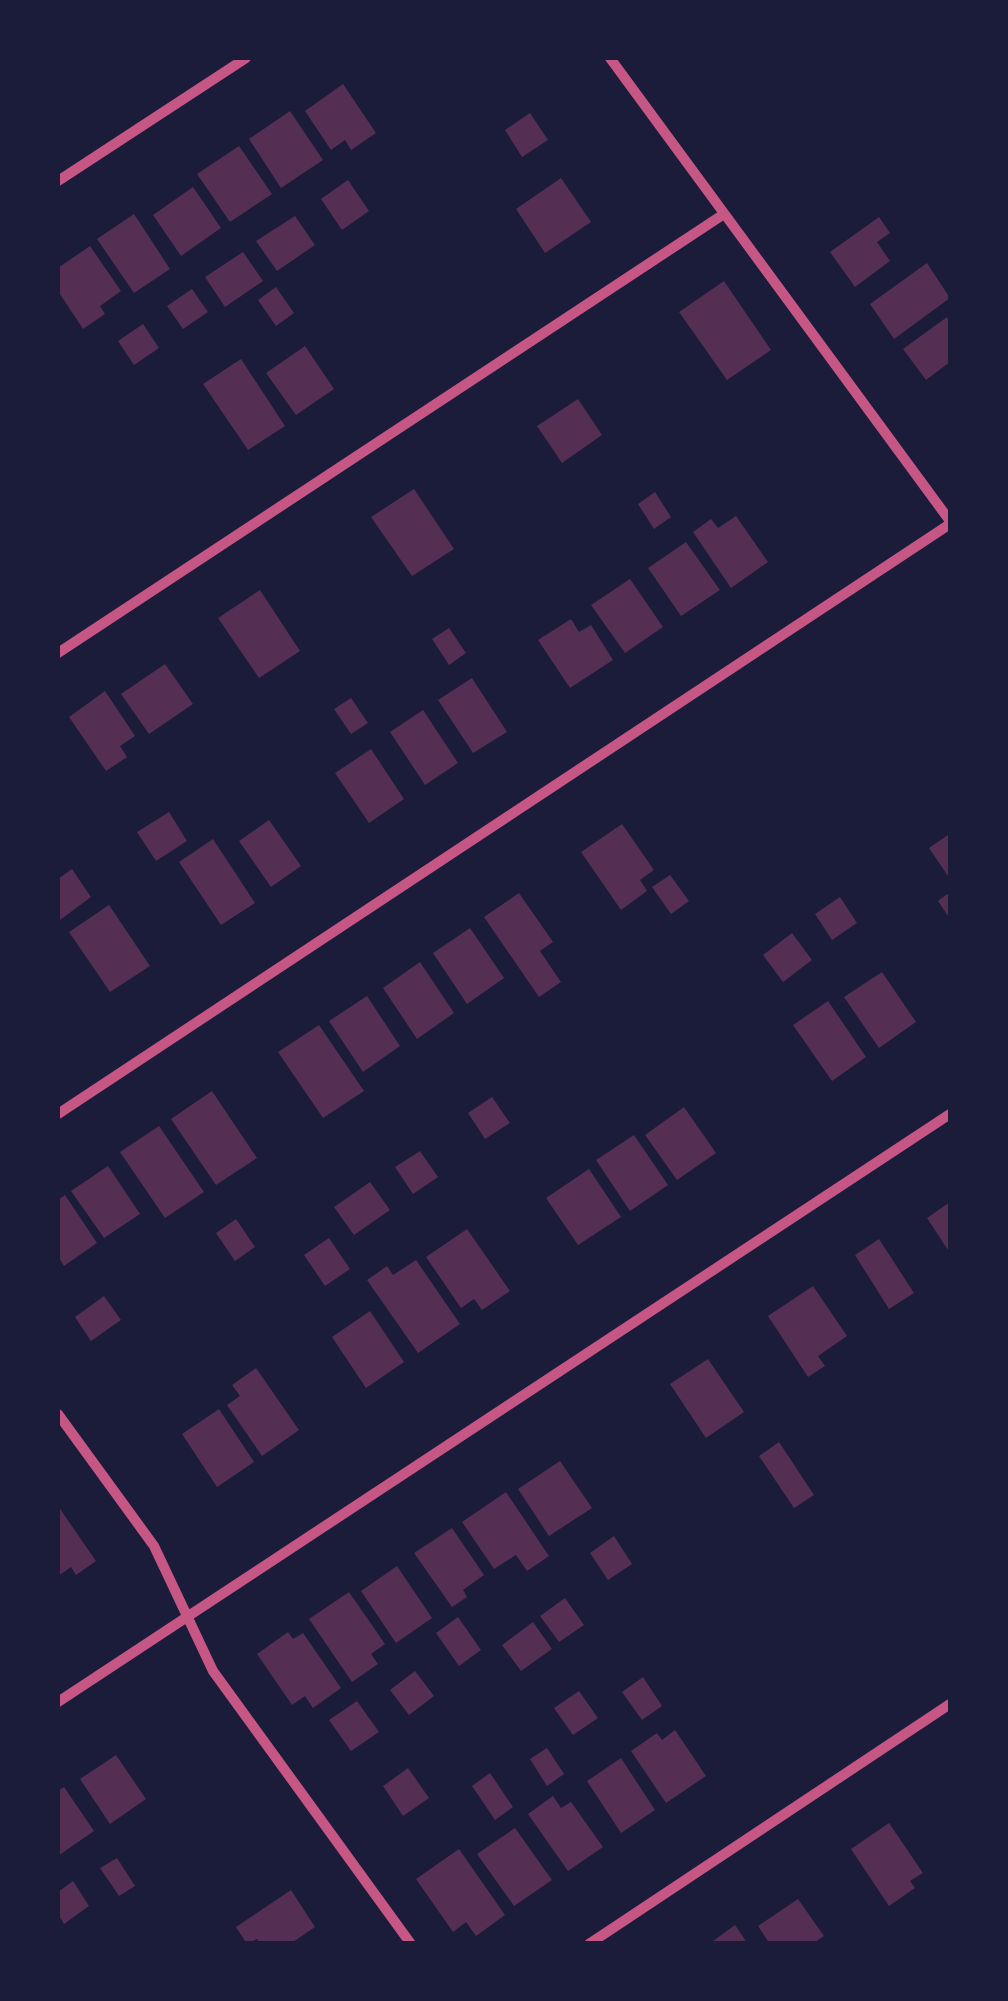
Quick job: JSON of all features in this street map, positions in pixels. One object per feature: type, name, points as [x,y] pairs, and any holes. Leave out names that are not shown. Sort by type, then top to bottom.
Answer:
[{"type":"street","points":[[58,182],[246,58]]},
{"type":"street","points":[[58,1114],[950,523],[610,58]]},
{"type":"street","points":[[58,653],[724,214]]},
{"type":"street","points":[[58,1702],[950,1114]]},
{"type":"street","points":[[58,1414],[154,1546],[213,1670],[411,1944]]},
{"type":"street","points":[[590,1944],[950,1704]]},
{"type":"building","points":[[343,84],[376,133],[351,150],[345,140],[331,150],[305,111]]},
{"type":"building","points":[[290,111],[323,160],[281,188],[249,139]]},
{"type":"building","points":[[530,113],[548,140],[522,157],[505,130]]},
{"type":"building","points":[[239,146],[272,194],[230,222],[197,174]]},
{"type":"building","points":[[561,178],[591,222],[545,253],[516,209]]},
{"type":"building","points":[[348,180],[369,211],[342,230],[321,199]]},
{"type":"building","points":[[193,187],[221,228],[181,256],[153,215]]},
{"type":"building","points":[[134,214],[170,269],[134,293],[97,239]]},
{"type":"building","points":[[295,216],[315,245],[277,271],[256,241]]},
{"type":"building","points":[[879,217],[890,233],[877,242],[890,261],[855,287],[830,252]]},
{"type":"building","points":[[90,246],[121,291],[100,306],[105,314],[83,329],[58,291],[58,268]]},
{"type":"building","points":[[243,252],[263,281],[225,307],[205,277]]},
{"type":"building","points":[[927,263],[950,298],[894,339],[870,304]]},
{"type":"building","points":[[724,281],[771,350],[727,380],[679,312]]},
{"type":"building","points":[[276,287],[294,313],[276,326],[258,300]]},
{"type":"building","points":[[192,289],[208,312],[183,329],[167,306]]},
{"type":"building","points":[[947,317],[950,362],[926,380],[903,349]]},
{"type":"building","points":[[143,324],[159,348],[134,365],[118,341]]},
{"type":"building","points":[[305,346],[334,389],[296,415],[266,373]]},
{"type":"building","points":[[241,359],[285,426],[248,450],[203,384]]},
{"type":"building","points":[[578,399],[602,435],[562,463],[537,426]]},
{"type":"building","points":[[414,489],[454,549],[412,576],[371,517]]},
{"type":"building","points":[[655,492],[671,517],[654,529],[638,504]]},
{"type":"building","points":[[736,516],[768,562],[731,588],[693,532],[711,519],[718,528]]},
{"type":"building","points":[[686,542],[720,590],[681,616],[648,568]]},
{"type":"building","points":[[630,579],[663,627],[625,653],[591,605]]},
{"type":"building","points":[[260,590],[300,651],[259,678],[218,618]]},
{"type":"building","points":[[571,619],[579,632],[591,625],[613,660],[570,688],[538,640]]},
{"type":"building","points":[[449,628],[466,653],[449,665],[432,639]]},
{"type":"building","points":[[165,664],[193,704],[149,734],[121,694]]},
{"type":"building","points":[[472,678],[507,732],[473,753],[438,700]]},
{"type":"building","points":[[105,691],[135,736],[120,746],[127,757],[106,771],[69,717]]},
{"type":"building","points":[[351,698],[368,723],[351,734],[334,709]]},
{"type":"building","points":[[423,710],[458,763],[425,785],[390,732]]},
{"type":"building","points":[[371,749],[404,799],[369,823],[335,773]]},
{"type":"building","points":[[169,812],[187,841],[156,861],[137,832]]},
{"type":"building","points":[[269,820],[301,866],[271,887],[239,841]]},
{"type":"building","points":[[622,824],[654,870],[640,880],[647,891],[621,910],[581,852]]},
{"type":"building","points":[[948,835],[950,838],[950,879],[929,848]]},
{"type":"building","points":[[213,839],[255,903],[221,925],[179,862]]},
{"type":"building","points":[[72,869],[91,897],[60,920],[58,879]]},
{"type":"building","points":[[670,875],[689,901],[671,914],[652,887]]},
{"type":"building","points":[[950,892],[950,919],[938,901]]},
{"type":"building","points":[[519,893],[553,942],[540,951],[561,982],[539,997],[484,917]]},
{"type":"building","points":[[840,897],[857,923],[832,940],[815,914]]},
{"type":"building","points":[[109,905],[150,966],[110,992],[69,932]]},
{"type":"building","points":[[470,928],[504,978],[467,1004],[433,953]]},
{"type":"building","points":[[792,933],[812,960],[783,982],[763,955]]},
{"type":"building","points":[[420,962],[454,1013],[417,1039],[383,988]]},
{"type":"building","points":[[882,972],[916,1022],[879,1048],[844,997]]},
{"type":"building","points":[[367,996],[400,1046],[363,1072],[329,1021]]},
{"type":"building","points":[[828,1001],[866,1057],[832,1081],[793,1025]]},
{"type":"building","points":[[319,1025],[364,1091],[323,1118],[278,1052]]},
{"type":"building","points":[[212,1091],[257,1158],[216,1185],[171,1119]]},
{"type":"building","points":[[492,1097],[510,1123],[485,1139],[468,1113]]},
{"type":"building","points":[[684,1107],[716,1153],[677,1180],[645,1135]]},
{"type":"building","points":[[159,1126],[204,1192],[165,1218],[120,1152]]},
{"type":"building","points":[[634,1135],[668,1185],[630,1211],[596,1160]]},
{"type":"building","points":[[420,1151],[438,1177],[413,1194],[395,1167]]},
{"type":"building","points":[[108,1166],[140,1214],[104,1238],[71,1191]]},
{"type":"building","points":[[589,1169],[621,1217],[578,1245],[546,1198]]},
{"type":"building","points":[[370,1182],[390,1210],[354,1235],[334,1207]]},
{"type":"building","points":[[65,1195],[97,1243],[64,1266],[58,1256],[58,1200]]},
{"type":"building","points":[[950,1202],[950,1253],[927,1218]]},
{"type":"building","points":[[236,1219],[255,1247],[235,1261],[216,1233]]},
{"type":"building","points":[[467,1229],[510,1291],[482,1310],[474,1299],[461,1308],[426,1257]]},
{"type":"building","points":[[329,1238],[350,1269],[325,1286],[304,1255]]},
{"type":"building","points":[[879,1239],[914,1293],[889,1309],[855,1255]]},
{"type":"building","points":[[416,1260],[460,1324],[418,1353],[367,1280],[387,1266],[393,1275]]},
{"type":"building","points":[[813,1286],[847,1336],[818,1356],[825,1366],[808,1377],[768,1316]]},
{"type":"building","points":[[104,1296],[121,1320],[91,1341],[75,1317]]},
{"type":"building","points":[[370,1311],[404,1362],[366,1388],[332,1337]]},
{"type":"building","points":[[708,1359],[744,1412],[706,1438],[670,1384]]},
{"type":"building","points":[[256,1368],[299,1430],[262,1456],[227,1405],[240,1396],[232,1385]]},
{"type":"building","points":[[219,1409],[254,1462],[217,1487],[182,1434]]},
{"type":"building","points":[[779,1442],[814,1495],[794,1508],[759,1456]]},
{"type":"building","points":[[560,1461],[592,1508],[549,1536],[518,1489]]},
{"type":"building","points":[[506,1492],[549,1556],[527,1571],[516,1555],[494,1569],[462,1522]]},
{"type":"building","points":[[58,1506],[96,1561],[76,1575],[71,1567],[58,1576]]},
{"type":"building","points":[[452,1528],[484,1575],[463,1590],[467,1597],[452,1607],[414,1553]]},
{"type":"building","points":[[614,1536],[632,1564],[608,1580],[590,1553]]},
{"type":"building","points":[[397,1566],[432,1618],[396,1643],[361,1591]]},
{"type":"building","points":[[349,1592],[385,1644],[371,1654],[378,1664],[352,1682],[309,1619]]},
{"type":"building","points":[[565,1598],[584,1625],[559,1642],[540,1616]]},
{"type":"building","points":[[458,1617],[481,1650],[459,1666],[436,1633]]},
{"type":"building","points":[[533,1622],[552,1649],[521,1671],[502,1645]]},
{"type":"building","points":[[288,1632],[293,1639],[303,1633],[341,1688],[313,1708],[305,1696],[292,1705],[257,1654]]},
{"type":"building","points":[[415,1671],[434,1696],[409,1715],[390,1690]]},
{"type":"building","points":[[643,1677],[662,1706],[642,1720],[622,1692]]},
{"type":"building","points":[[579,1691],[598,1718],[573,1735],[554,1708]]},
{"type":"building","points":[[357,1701],[379,1732],[351,1751],[329,1720]]},
{"type":"building","points":[[675,1730],[706,1776],[666,1803],[631,1751],[657,1733],[662,1740]]},
{"type":"building","points":[[547,1748],[564,1774],[547,1786],[530,1759]]},
{"type":"building","points":[[116,1755],[146,1799],[110,1824],[80,1779]]},
{"type":"building","points":[[621,1758],[655,1810],[621,1833],[587,1781]]},
{"type":"building","points":[[408,1768],[429,1798],[403,1816],[383,1786]]},
{"type":"building","points":[[490,1773],[513,1807],[495,1820],[472,1786]]},
{"type":"building","points":[[64,1787],[94,1831],[58,1856],[58,1791]]},
{"type":"building","points":[[553,1796],[561,1808],[571,1802],[603,1847],[568,1871],[528,1814]]},
{"type":"building","points":[[889,1823],[923,1873],[910,1881],[915,1888],[889,1906],[851,1849]]},
{"type":"building","points":[[515,1828],[552,1880],[514,1906],[477,1854]]},
{"type":"building","points":[[459,1849],[505,1915],[476,1936],[466,1922],[453,1932],[416,1879]]},
{"type":"building","points":[[117,1858],[135,1886],[119,1896],[100,1868]]},
{"type":"building","points":[[73,1881],[89,1906],[64,1924],[58,1914],[58,1892]]},
{"type":"building","points":[[291,1890],[315,1927],[290,1944],[260,1944],[257,1939],[247,1944],[236,1927]]},
{"type":"building","points":[[798,1899],[824,1936],[812,1944],[770,1944],[758,1926]]},
{"type":"building","points":[[735,1925],[748,1944],[709,1944]]}]
